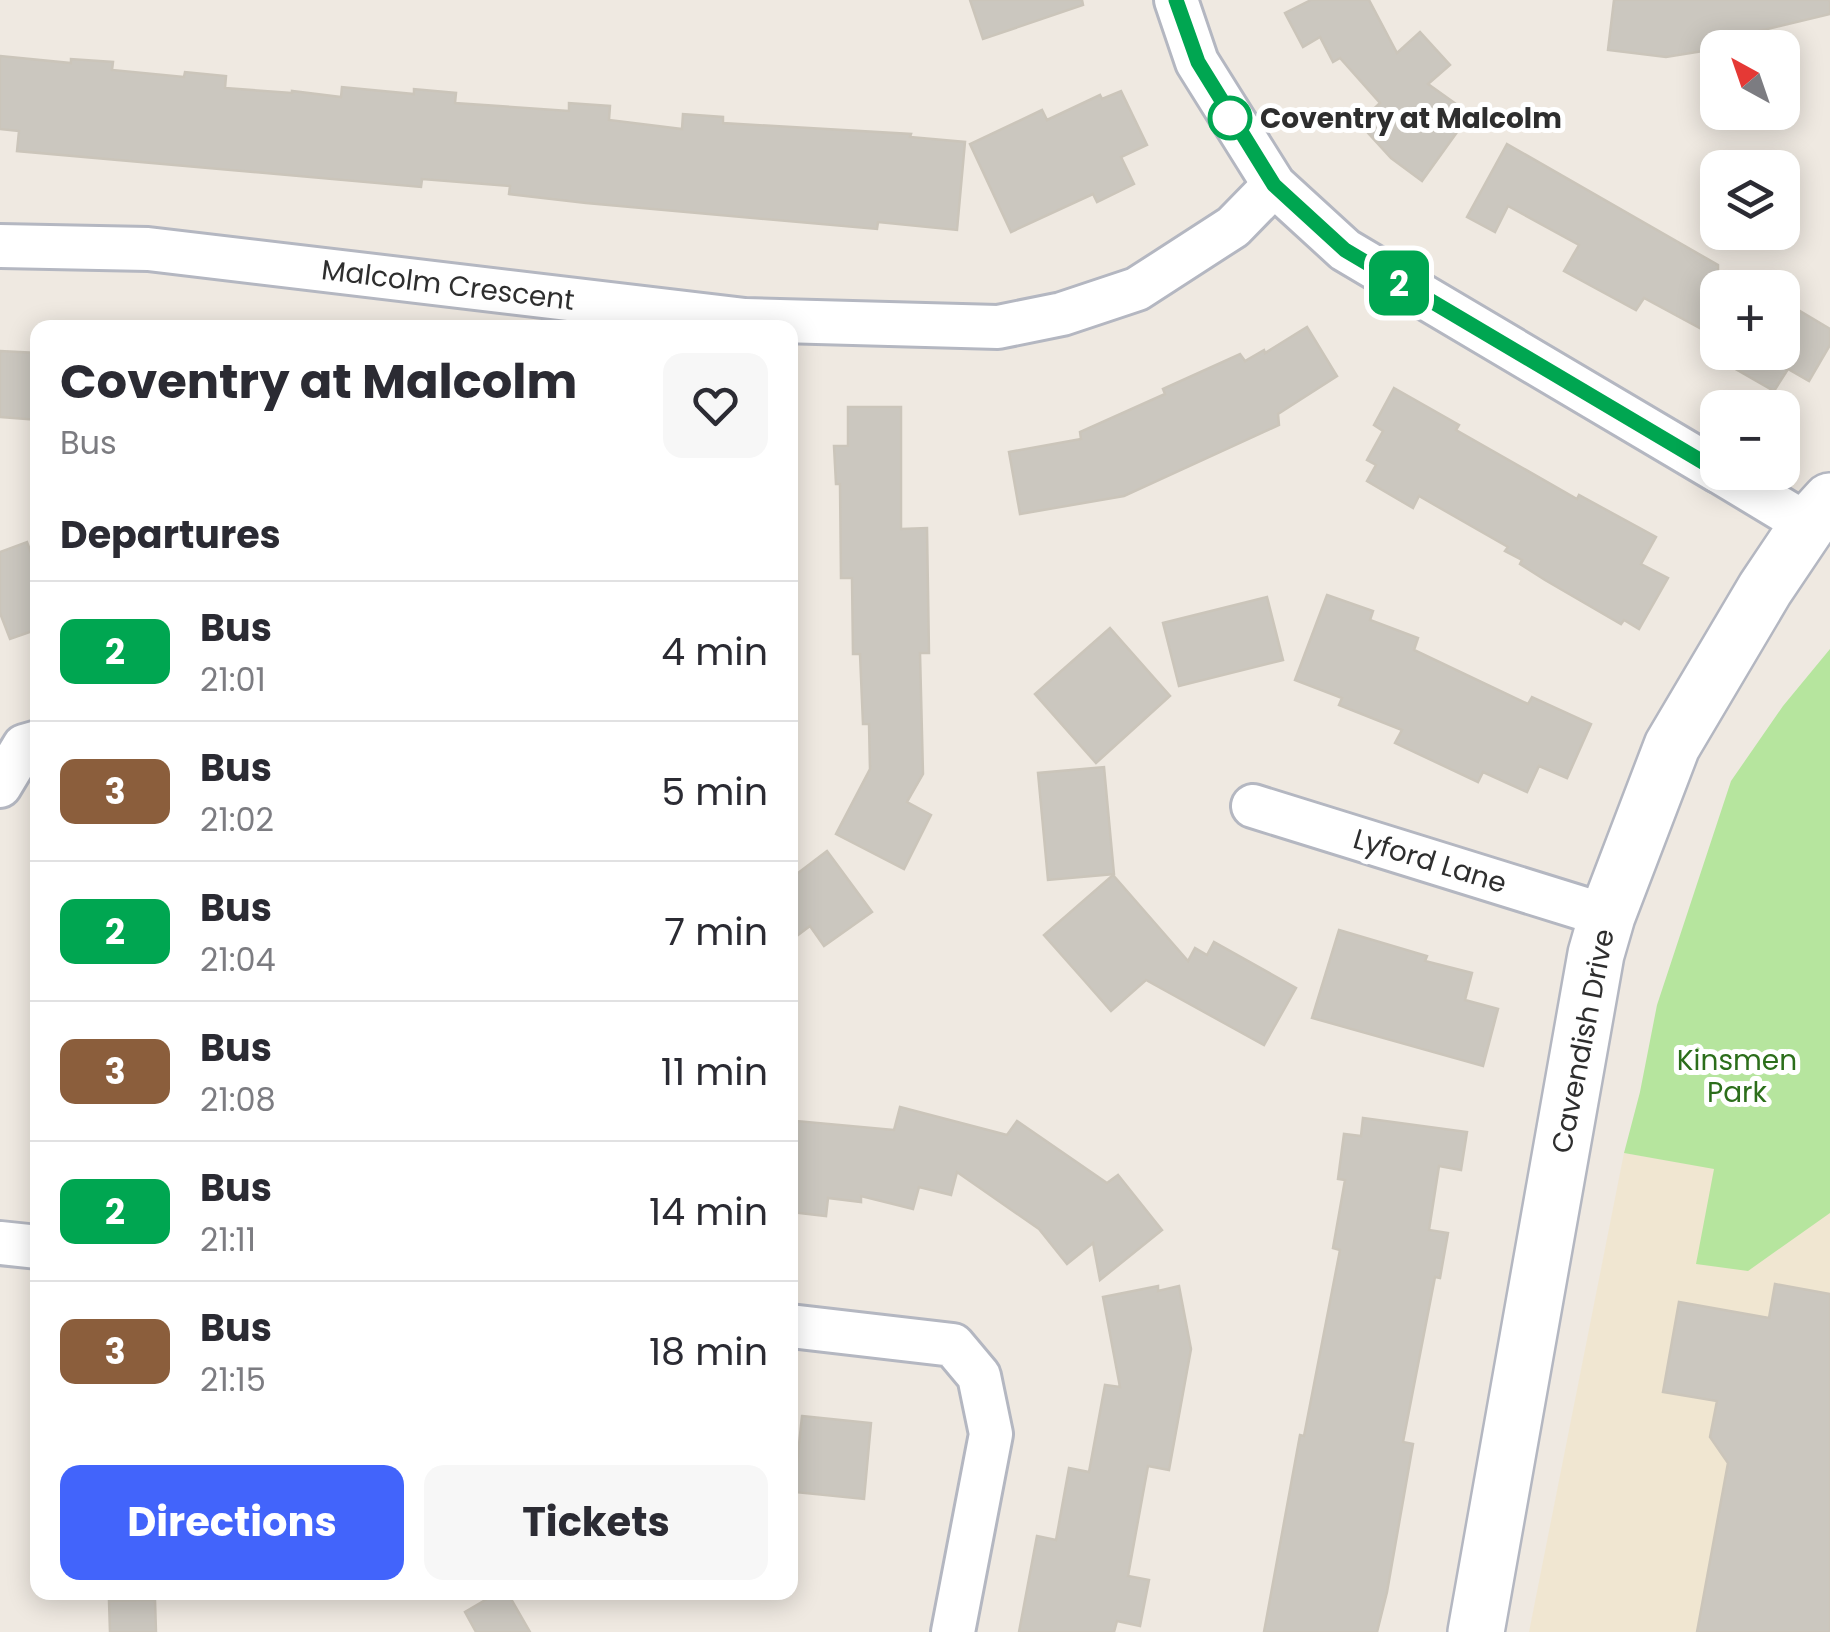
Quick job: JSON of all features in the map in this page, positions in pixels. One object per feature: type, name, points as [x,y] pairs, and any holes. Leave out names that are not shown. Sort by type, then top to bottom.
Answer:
[{"type":"street","points":[[1176,0],[1198,62],[1274,185],[1345,250],[1700,461]]},
{"type":"street","name":"Malcolm Crescent","points":[[798,325],[998,327],[1062,314],[1137,289],[1233,227],[1274,185]]},
{"type":"street","name":"Malcolm Crescent","points":[[0,246],[148,249],[713,320]]},
{"type":"street","points":[[1763,490],[1819,513]]},
{"type":"street","name":"Cavendish Drive","points":[[1476,1632],[1596,954],[1606,916],[1672,746],[1765,589],[1819,513]]},
{"type":"street","points":[[0,786],[24,746],[30,744]]},
{"type":"street","name":"Lyford Lane","points":[[1253,806],[1606,916]]},
{"type":"street","points":[[0,1243],[30,1246]]},
{"type":"street","points":[[798,1327],[953,1345],[979,1376],[991,1434],[953,1632]]},
{"type":"shaded area","points":[[1624,1153],[1830,1188],[1830,1632],[1529,1632]]},
{"type":"green space","name":"Kinsmen Park","points":[[1830,649],[1830,1213],[1748,1271],[1696,1264],[1714,1169],[1624,1153],[1657,1005],[1731,781],[1783,706]]},
{"type":"building","points":[[970,0],[1082,0],[1083,5],[983,39]]},
{"type":"building","points":[[1311,0],[1369,0],[1397,53],[1420,32],[1450,65],[1428,84],[1470,114],[1422,181],[1391,158],[1359,123],[1380,103],[1340,58],[1333,62],[1320,37],[1303,47],[1285,13]]},
{"type":"building","points":[[1614,0],[1830,0],[1830,14],[1763,30],[1700,30],[1700,52],[1666,57],[1608,50]]},
{"type":"building","points":[[0,56],[71,63],[71,59],[113,62],[112,70],[184,77],[185,72],[226,76],[225,88],[341,97],[342,87],[414,94],[414,89],[456,93],[455,103],[569,111],[569,103],[610,106],[609,120],[682,129],[683,114],[723,117],[723,123],[911,134],[910,137],[965,142],[957,230],[878,222],[877,229],[586,203],[509,194],[510,186],[422,179],[421,187],[17,151],[19,131],[0,129]]},
{"type":"building","points":[[1121,91],[1147,145],[1121,157],[1134,184],[1097,202],[1093,194],[1011,232],[970,144],[1042,110],[1047,120],[1100,95],[1102,99]]},
{"type":"building","points":[[1507,144],[1718,265],[1718,270],[1700,270],[1700,328],[1644,298],[1636,310],[1564,271],[1579,245],[1508,206],[1495,232],[1467,217]]},
{"type":"building","points":[[1800,311],[1830,329],[1830,345],[1809,381],[1790,370],[1800,370]]},
{"type":"building","points":[[1307,327],[1337,376],[1278,414],[1279,425],[1124,496],[1020,514],[1009,452],[1081,439],[1080,432],[1165,394],[1163,389],[1240,354],[1245,361],[1264,350],[1265,353]]},
{"type":"building","points":[[0,351],[30,353],[30,419],[0,417]]},
{"type":"building","points":[[1737,370],[1787,370],[1772,390]]},
{"type":"building","points":[[1394,388],[1459,425],[1456,430],[1577,499],[1579,495],[1656,537],[1641,564],[1668,578],[1639,629],[1624,620],[1621,624],[1545,580],[1505,551],[1508,547],[1419,496],[1413,508],[1367,481],[1376,465],[1367,460],[1383,431],[1374,425]]},
{"type":"building","points":[[848,407],[901,407],[901,529],[927,528],[929,653],[920,653],[923,774],[907,802],[931,815],[904,869],[836,834],[870,769],[869,724],[863,724],[860,654],[853,654],[852,578],[841,578],[840,484],[836,484],[834,446],[848,446]]},
{"type":"building","points":[[27,542],[30,550],[30,632],[10,639],[0,613],[0,552]]},
{"type":"building","points":[[1327,595],[1373,611],[1370,620],[1418,638],[1414,650],[1528,704],[1532,697],[1591,724],[1567,778],[1539,766],[1527,792],[1483,772],[1478,782],[1395,743],[1402,730],[1339,705],[1342,698],[1295,680]]},
{"type":"building","points":[[1267,597],[1283,660],[1179,686],[1163,623]]},
{"type":"building","points":[[1110,628],[1170,696],[1096,763],[1035,694]]},
{"type":"building","points":[[1104,767],[1114,874],[1048,880],[1038,773]]},
{"type":"building","points":[[827,851],[872,912],[824,946],[810,926],[798,935],[798,873]]},
{"type":"building","points":[[1113,875],[1188,961],[1195,948],[1207,955],[1214,942],[1296,988],[1264,1045],[1146,980],[1111,1011],[1044,935]]},
{"type":"building","points":[[1339,930],[1427,956],[1425,961],[1472,973],[1465,1000],[1498,1009],[1483,1066],[1312,1018]]},
{"type":"building","points":[[900,1107],[1007,1135],[1017,1121],[1107,1183],[1118,1175],[1162,1230],[1100,1280],[1093,1243],[1067,1264],[1039,1229],[957,1172],[951,1195],[919,1187],[913,1209],[861,1196],[861,1202],[828,1198],[826,1216],[798,1213],[798,1121],[894,1130]]},
{"type":"building","points":[[1363,1118],[1467,1132],[1461,1170],[1439,1166],[1429,1230],[1448,1233],[1440,1278],[1435,1277],[1403,1442],[1413,1444],[1387,1592],[1377,1632],[1264,1632],[1300,1435],[1304,1436],[1340,1250],[1333,1248],[1345,1180],[1338,1179],[1344,1134],[1361,1136]]},
{"type":"building","points":[[1775,1284],[1830,1294],[1830,1632],[1697,1632],[1728,1463],[1710,1437],[1717,1401],[1663,1392],[1679,1302],[1769,1318]]},
{"type":"building","points":[[1158,1286],[1158,1291],[1179,1286],[1191,1349],[1169,1470],[1148,1466],[1128,1576],[1149,1580],[1140,1626],[1117,1621],[1114,1632],[1019,1632],[1037,1536],[1056,1540],[1069,1468],[1089,1472],[1105,1385],[1120,1387],[1103,1297]]},
{"type":"building","points":[[802,1416],[871,1423],[864,1499],[798,1492]]},
{"type":"building","points":[[155,1600],[156,1632],[110,1632],[109,1601]]},
{"type":"building","points":[[485,1600],[512,1600],[530,1632],[476,1632],[465,1612]]},
{"type":"bus line","name":"2","points":[[1176,0],[1198,62],[1274,185],[1345,250],[1700,460]]},
{"type":"place","name":"Coventry at Malcolm","points":[[1230,118]]}]
